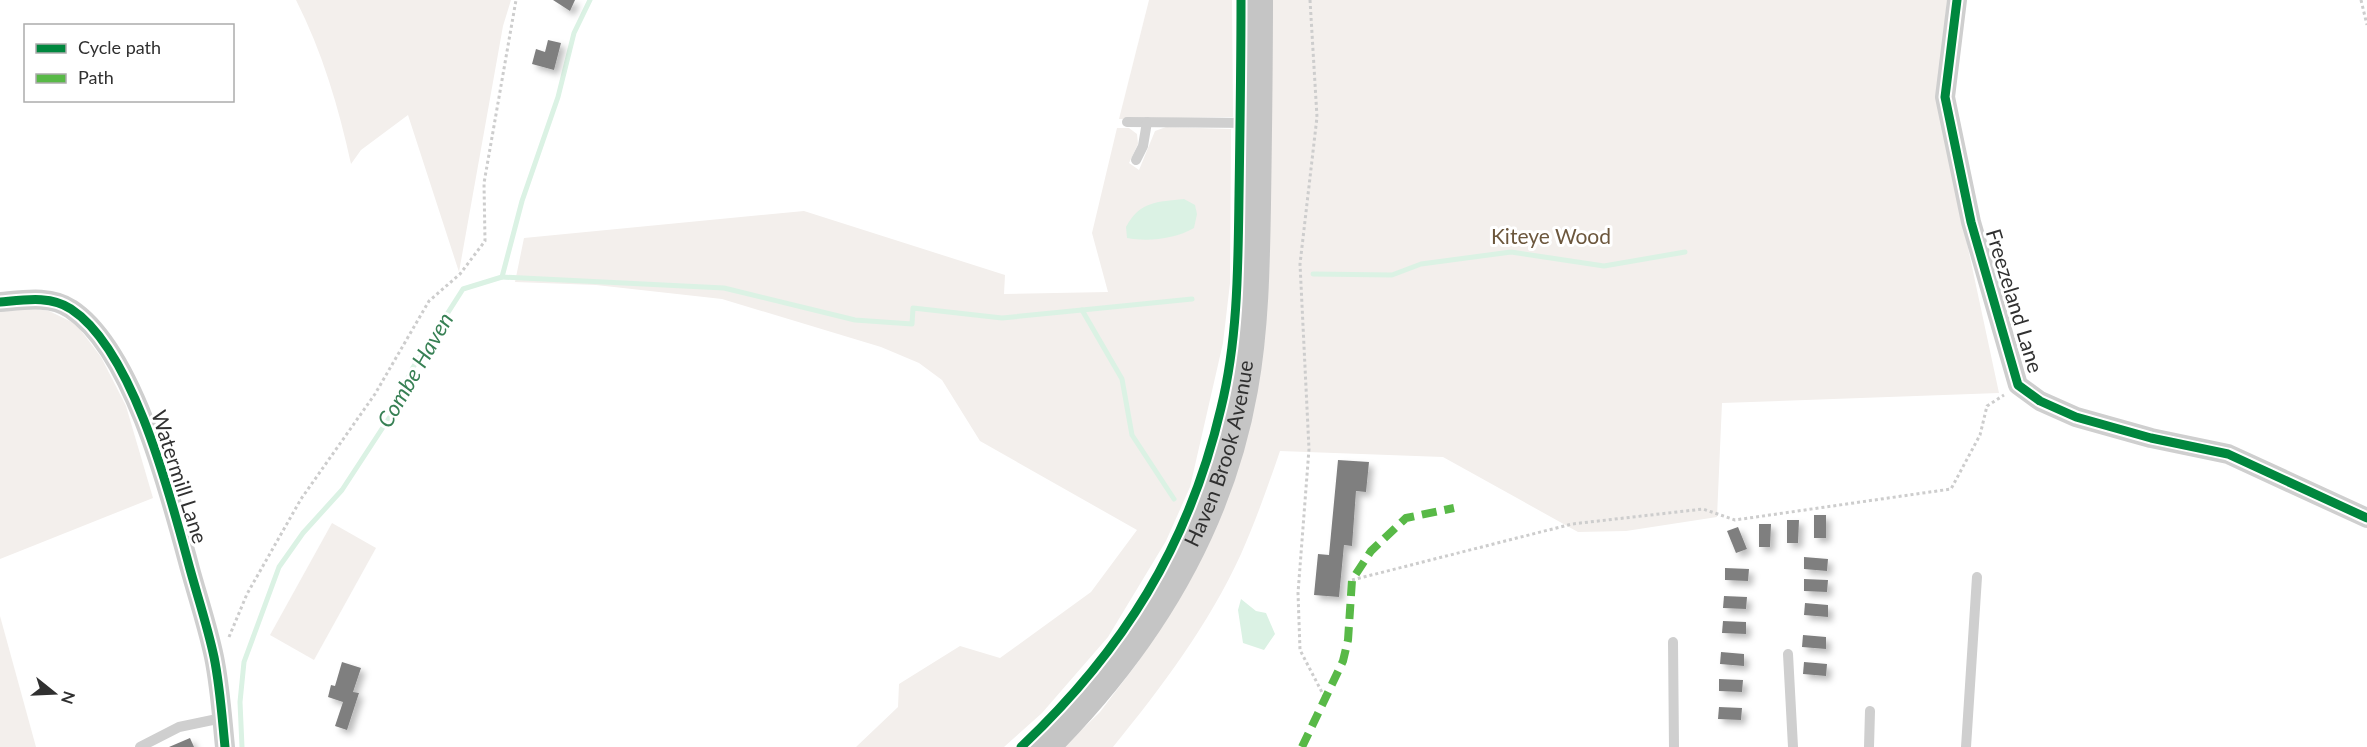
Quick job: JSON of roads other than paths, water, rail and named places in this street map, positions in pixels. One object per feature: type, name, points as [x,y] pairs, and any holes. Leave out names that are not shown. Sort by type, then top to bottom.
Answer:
[{"type":"main road","name":"Haven Brook Avenue","points":[[1043,747],[1087,703],[1126,655],[1160,605],[1187,553],[1210,500],[1242,389],[1254,280],[1257,0]]},
{"type":"street","name":"Freezeland Lane","points":[[1957,0],[1945,97],[1971,222],[2018,386],[2040,401],[2076,417],[2151,438],[2228,454],[2367,518]]},
{"type":"street","name":"Watermill Lane","points":[[0,302],[32,299],[70,308],[91,328],[118,365],[134,397],[169,492],[214,657],[225,747]]},
{"type":"lane","points":[[1127,122],[1256,123]]},
{"type":"lane","points":[[1136,160],[1143,146],[1147,122]]},
{"type":"lane","points":[[1966,747],[1977,578]]},
{"type":"lane","points":[[1673,642],[1674,747]]},
{"type":"lane","points":[[1788,654],[1793,747]]},
{"type":"lane","points":[[1869,747],[1870,711]]},
{"type":"lane","points":[[141,747],[179,726],[222,718]]},
{"type":"waterway","name":"Combe Haven","points":[[242,747],[240,702],[244,662],[279,567],[303,533],[342,490],[391,415],[412,369],[463,289],[502,277],[522,201],[558,97],[574,33],[590,0]]},
{"type":"waterway","points":[[1313,274],[1392,275],[1421,264],[1511,252],[1604,266],[1685,252]]},
{"type":"waterway","points":[[502,277],[724,288],[855,320],[912,324],[913,308],[1002,318],[1082,310],[1122,379],[1132,435],[1174,499]]},
{"type":"waterway","points":[[1082,310],[1192,299]]},
{"type":"park label","name":"Kiteye Wood","points":[[1551,237]]}]
